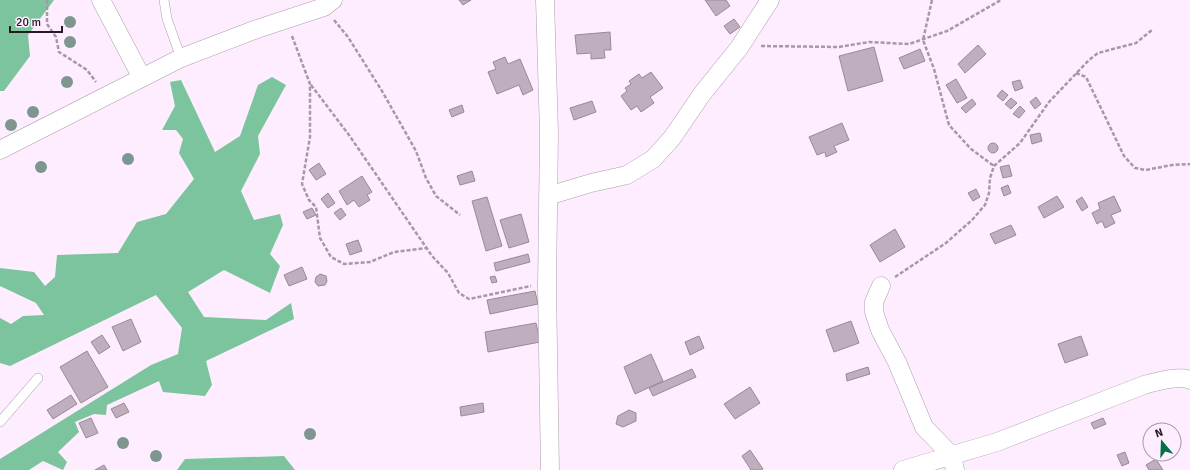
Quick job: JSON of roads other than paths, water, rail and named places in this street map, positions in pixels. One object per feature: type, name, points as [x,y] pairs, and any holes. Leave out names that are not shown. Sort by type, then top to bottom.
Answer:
[{"type":"street","points":[[101,0],[142,78]]},
{"type":"street","points":[[546,0],[548,196],[547,287],[550,470]]},
{"type":"street","points":[[548,196],[591,183],[627,175],[653,159],[672,138],[702,94],[739,48],[770,0]]},
{"type":"street","points":[[0,150],[181,58],[329,3]]},
{"type":"street","points":[[881,286],[874,302],[874,312],[880,330],[897,362],[924,427],[953,463]]},
{"type":"street","points":[[903,470],[953,463],[997,442],[1144,385],[1168,380],[1187,378],[1190,380]]},
{"type":"lane","points":[[164,0],[167,19],[181,58]]},
{"type":"lane","points":[[0,422],[38,378]]}]
